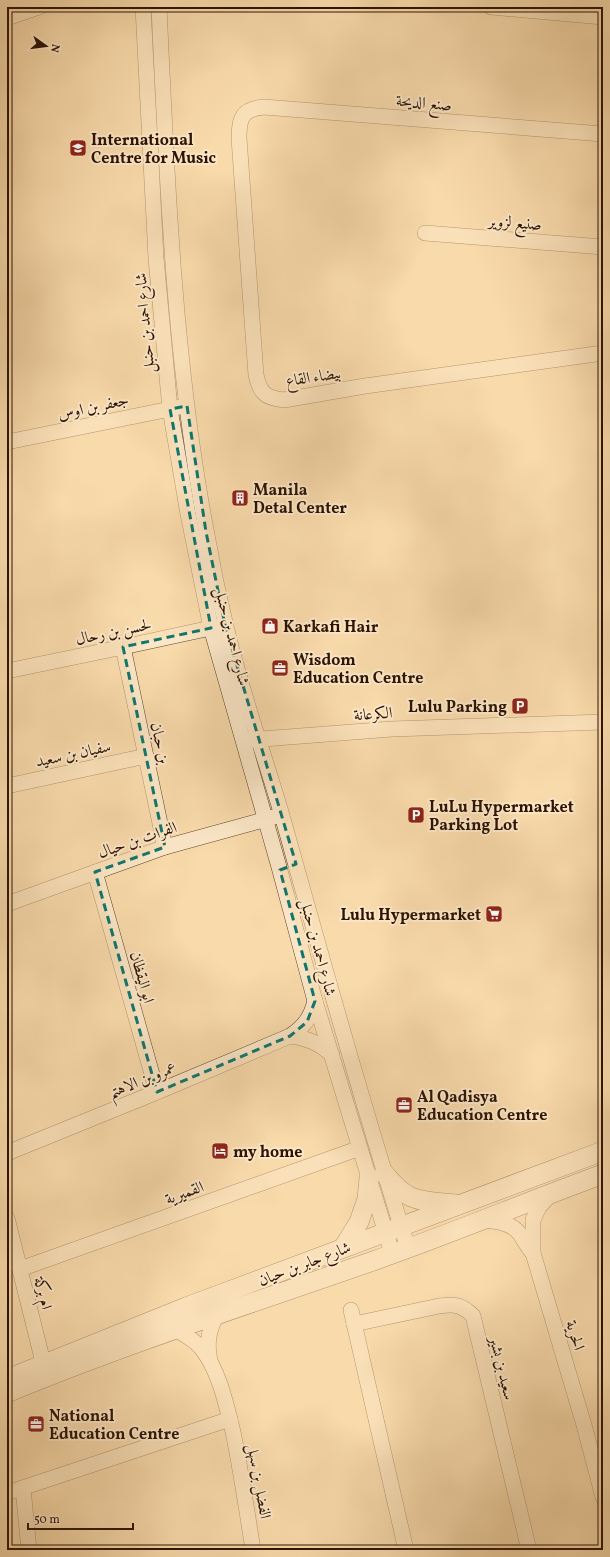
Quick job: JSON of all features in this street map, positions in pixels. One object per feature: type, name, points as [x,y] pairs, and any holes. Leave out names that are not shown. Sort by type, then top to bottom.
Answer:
[{"type":"street","points":[[7,18],[39,7]]},
{"type":"street","name":"شارع احمد بن حنبل","points":[[142,7],[156,258],[170,409],[188,514],[218,626],[242,741],[280,870],[315,1001],[360,1148],[376,1176]]},
{"type":"street","name":"شارع احمد بن حنبل","points":[[159,7],[173,257],[187,406],[206,532],[218,626],[282,814],[356,1079],[376,1176],[400,1251]]},
{"type":"street","points":[[490,7],[603,16]]},
{"type":"street","name":"صنع الديحة","points":[[244,114],[252,108],[264,107],[603,134]]},
{"type":"street","name":"بيضاء القاع","points":[[244,114],[239,124],[239,138],[256,375],[258,386],[265,395],[274,399],[284,400],[365,386],[603,353]]},
{"type":"street","name":"صنيع لزوير","points":[[425,233],[603,247]]},
{"type":"street","name":"جعفر بن اوس","points":[[7,442],[187,406]]},
{"type":"street","name":"لحسن بن رحال","points":[[7,671],[123,648],[218,626]]},
{"type":"street","name":"بن حبان","points":[[123,648],[165,846]]},
{"type":"street","name":"الكرعانة","points":[[242,741],[392,729],[603,722]]},
{"type":"street","name":"سفيان بن سعيد","points":[[7,786],[146,756]]},
{"type":"street","name":"الفرات بن حيال","points":[[7,904],[165,846],[265,820],[282,814]]},
{"type":"street","points":[[280,870],[296,864]]},
{"type":"street","name":"ابو اليقظان","points":[[95,872],[157,1092]]},
{"type":"street","name":"عمرو بن الاهتم","points":[[7,1153],[290,1036],[307,1022],[315,1001]]},
{"type":"street","points":[[290,1036],[302,1037],[313,1041],[332,1055]]},
{"type":"street","name":"القميرية","points":[[20,1269],[360,1148]]},
{"type":"street","name":"شارع جابر بن حيان","points":[[7,1393],[45,1370],[343,1248],[603,1151]]},
{"type":"street","name":"شارع جابر بن حيان","points":[[7,1379],[45,1370],[175,1329],[400,1251],[603,1174]]},
{"type":"street","points":[[343,1248],[359,1222],[376,1176],[409,1197],[420,1200],[461,1205]]},
{"type":"street","name":"الحرية","points":[[552,1193],[539,1207],[535,1214],[532,1228],[533,1253],[584,1425],[603,1497]]},
{"type":"street","name":"ام بركة","points":[[7,1218],[45,1370]]},
{"type":"street","name":"الحرية","points":[[482,1220],[500,1222],[509,1225],[519,1232],[533,1253]]},
{"type":"street","name":"سعيد بن بشير","points":[[406,1550],[352,1317],[452,1304],[464,1308],[472,1316],[529,1550]]},
{"type":"street","name":"الفضل بن سهل","points":[[217,1314],[211,1325],[207,1349],[210,1361],[225,1399],[230,1419],[253,1550]]},
{"type":"street","name":"الفضل بن سهل","points":[[175,1329],[189,1337],[201,1348],[210,1361]]},
{"type":"street","points":[[7,1493],[230,1419]]},
{"type":"street","points":[[24,1488],[29,1550]]},
{"type":"highlighted area","points":[[187,406],[206,532],[225,625],[296,864],[280,870],[315,1001],[307,1022],[290,1036],[157,1092],[95,872],[165,847],[123,647],[211,628],[170,409]]},
{"type":"place","name":"International Centre for Music","points":[[78,148]]},
{"type":"place","name":"Manila Detal Center","points":[[240,498]]},
{"type":"place","name":"Karkafi Hair","points":[[270,626]]},
{"type":"place","name":"Wisdom Education Centre","points":[[280,668]]},
{"type":"place","name":"Lulu Parking","points":[[520,706]]},
{"type":"place","name":"LuLu Hypermarket Parking Lot","points":[[416,815]]},
{"type":"place","name":"Lulu Hypermarket","points":[[494,914]]},
{"type":"place","name":"Al Qadisya Education Centre","points":[[404,1105]]},
{"type":"place","name":"my home","points":[[220,1151]]},
{"type":"place","name":"National Education Centre","points":[[36,1424]]}]
